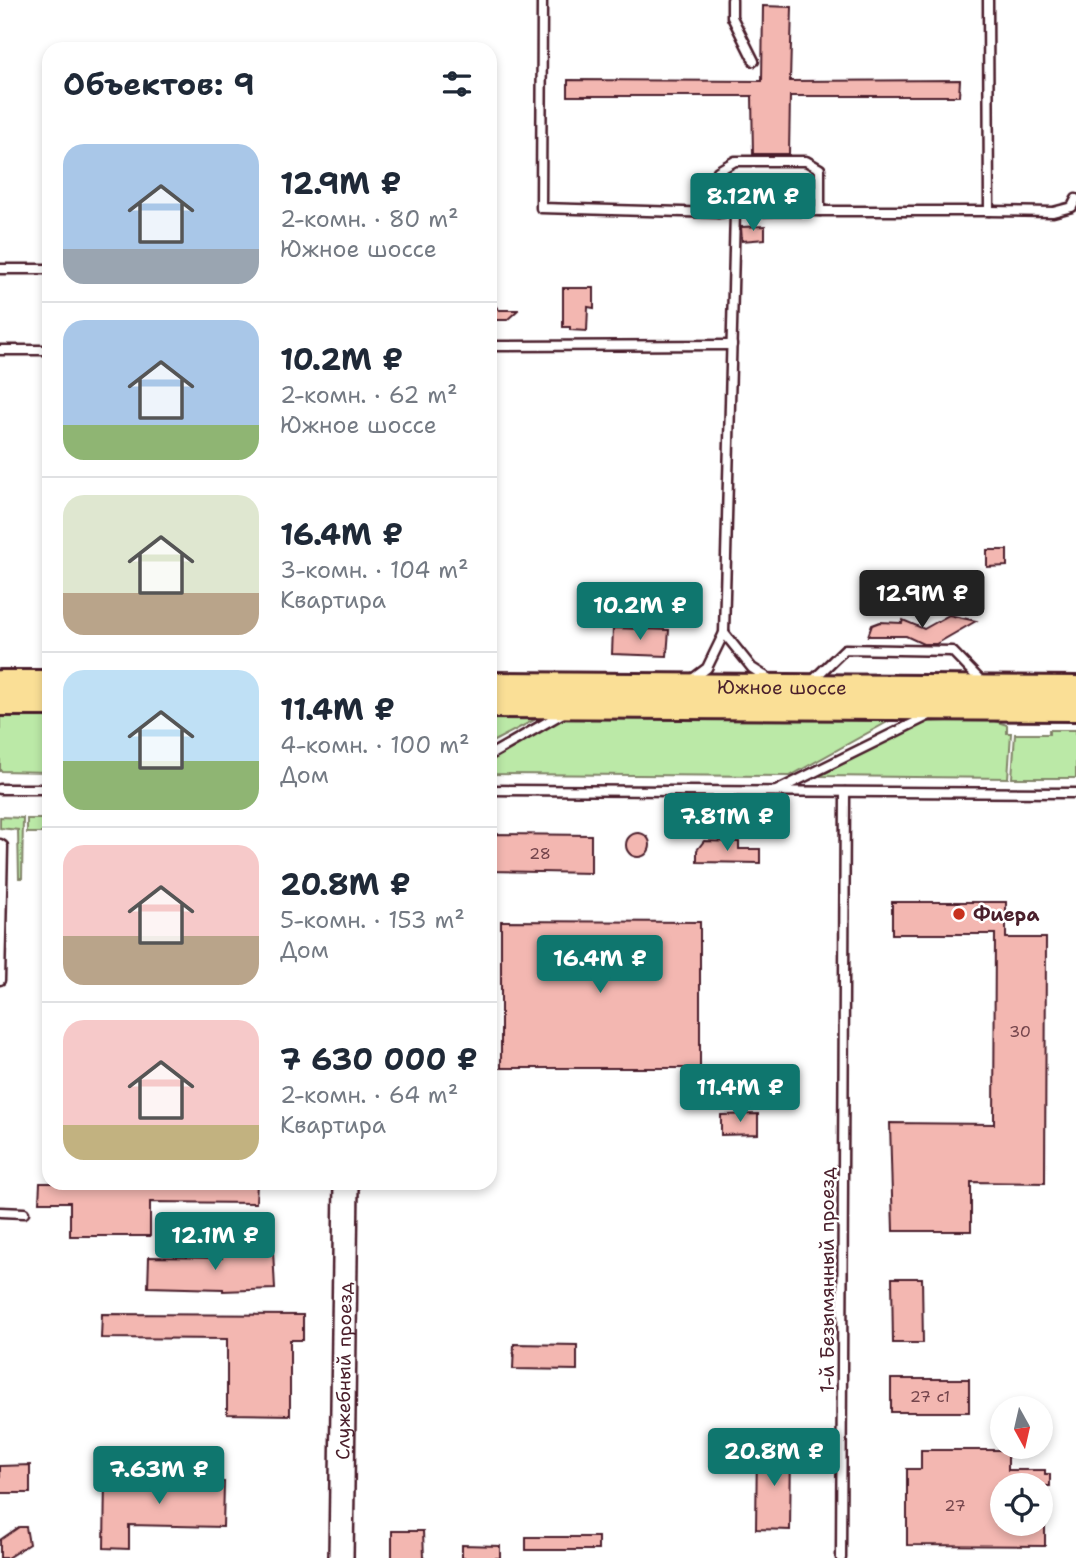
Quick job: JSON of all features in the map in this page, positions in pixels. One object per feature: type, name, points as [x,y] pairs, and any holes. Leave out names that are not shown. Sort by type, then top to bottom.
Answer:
[{"type":"main road","points":[[0,683],[42,683]]},
{"type":"main road","name":"Южное шоссе","points":[[497,685],[1076,689]]},
{"type":"main road","points":[[0,704],[42,704]]},
{"type":"main road","name":"Южное шоссе","points":[[497,705],[1076,708]]},
{"type":"street","name":"Служебный проезд","points":[[341,1558],[346,1190]]},
{"type":"lane","points":[[542,0],[541,208],[718,213],[1053,212],[1072,207],[1076,200]]},
{"type":"lane","points":[[732,0],[732,17],[754,61]]},
{"type":"lane","points":[[988,0],[989,211]]},
{"type":"lane","points":[[718,213],[718,172],[734,161],[806,161],[820,169],[820,211]]},
{"type":"lane","points":[[683,686],[707,668],[724,633],[735,212]]},
{"type":"lane","points":[[0,269],[42,269]]},
{"type":"lane","points":[[497,346],[732,345]]},
{"type":"lane","points":[[0,350],[42,350]]},
{"type":"lane","points":[[724,633],[752,668],[794,687],[845,649],[952,651],[988,689]]},
{"type":"lane","points":[[497,751],[576,705]]},
{"type":"lane","points":[[774,792],[943,708]]},
{"type":"lane","points":[[0,789],[42,789]]},
{"type":"lane","points":[[497,790],[1076,793]]},
{"type":"lane","name":"1-й Безымянный проезд","points":[[841,1558],[845,792]]},
{"type":"lane","points":[[0,844],[3,846],[0,980]]},
{"type":"lane","points":[[0,1212],[24,1213]]},
{"type":"green space","points":[[0,712],[42,713],[42,772],[0,771]]},
{"type":"green space","points":[[567,716],[891,720],[790,776],[497,774],[497,757]]},
{"type":"green space","points":[[497,718],[536,719],[497,739]]},
{"type":"green space","points":[[988,719],[1007,725],[1007,733],[1011,733],[1008,778],[820,776],[895,736],[928,722]]},
{"type":"green space","points":[[1049,730],[1076,730],[1076,778],[1012,778],[1015,734],[1049,734]]},
{"type":"green space","points":[[0,817],[23,818],[22,878],[19,878],[18,830],[0,828]]},
{"type":"green space","points":[[27,819],[42,819],[42,833],[27,833]]},
{"type":"building","points":[[763,6],[792,7],[790,81],[960,80],[959,96],[790,96],[789,154],[753,154],[752,96],[568,96],[568,80],[762,81]]},
{"type":"building","points":[[765,226],[765,239],[742,241],[741,227]]},
{"type":"building","points":[[563,288],[594,288],[594,308],[588,307],[587,331],[563,327]]},
{"type":"building","points":[[497,308],[518,310],[507,320],[497,320]]},
{"type":"building","points":[[987,550],[1007,550],[1007,566],[987,567]]},
{"type":"building","points":[[949,615],[976,621],[936,644],[923,644],[906,636],[868,636],[872,625],[880,622],[902,623],[903,620],[924,629]]},
{"type":"building","points":[[613,628],[669,630],[667,656],[612,654]]},
{"type":"building","points":[[633,833],[643,833],[650,840],[650,850],[643,857],[633,857],[626,850],[626,840]]},
{"type":"building","points":[[497,834],[591,835],[591,873],[497,871]]},
{"type":"building","points":[[704,841],[739,842],[739,849],[760,849],[760,863],[697,862],[697,850]]},
{"type":"building","points":[[892,902],[1006,902],[1006,938],[1046,938],[1045,1183],[971,1182],[971,1231],[893,1231],[890,1123],[994,1124],[995,934],[892,934]]},
{"type":"building","points":[[501,921],[700,922],[700,1068],[501,1068]]},
{"type":"building","points":[[758,1114],[758,1134],[721,1135],[721,1115]]},
{"type":"building","points":[[40,1183],[42,1190],[257,1190],[256,1203],[150,1202],[150,1236],[70,1236],[70,1202],[39,1202]]},
{"type":"building","points":[[273,1250],[275,1289],[223,1291],[148,1287],[149,1257],[222,1258],[222,1252]]},
{"type":"building","points":[[892,1278],[922,1278],[923,1343],[893,1343]]},
{"type":"building","points":[[102,1314],[303,1315],[303,1340],[290,1340],[290,1415],[227,1414],[227,1339],[101,1338]]},
{"type":"building","points":[[514,1344],[577,1345],[577,1370],[513,1369]]},
{"type":"building","points":[[891,1379],[969,1379],[969,1412],[891,1412]]},
{"type":"building","points":[[757,1447],[791,1447],[790,1530],[756,1529]]},
{"type":"building","points":[[921,1450],[990,1450],[990,1460],[1008,1460],[1008,1470],[1045,1470],[1045,1473],[990,1473],[990,1536],[1045,1536],[1045,1546],[907,1545],[907,1469],[921,1469]]},
{"type":"building","points":[[30,1465],[30,1493],[0,1493],[0,1466]]},
{"type":"building","points":[[105,1479],[224,1482],[223,1527],[129,1525],[129,1549],[104,1548]]},
{"type":"building","points":[[19,1527],[26,1527],[29,1544],[7,1558],[0,1558],[0,1540]]},
{"type":"building","points":[[392,1531],[423,1531],[424,1558],[392,1558]]},
{"type":"building","points":[[526,1537],[598,1537],[598,1550],[526,1550]]},
{"type":"building","points":[[462,1545],[500,1546],[500,1558],[462,1558]]},
{"type":"place","name":"Фиера","points":[[959,914]]}]
